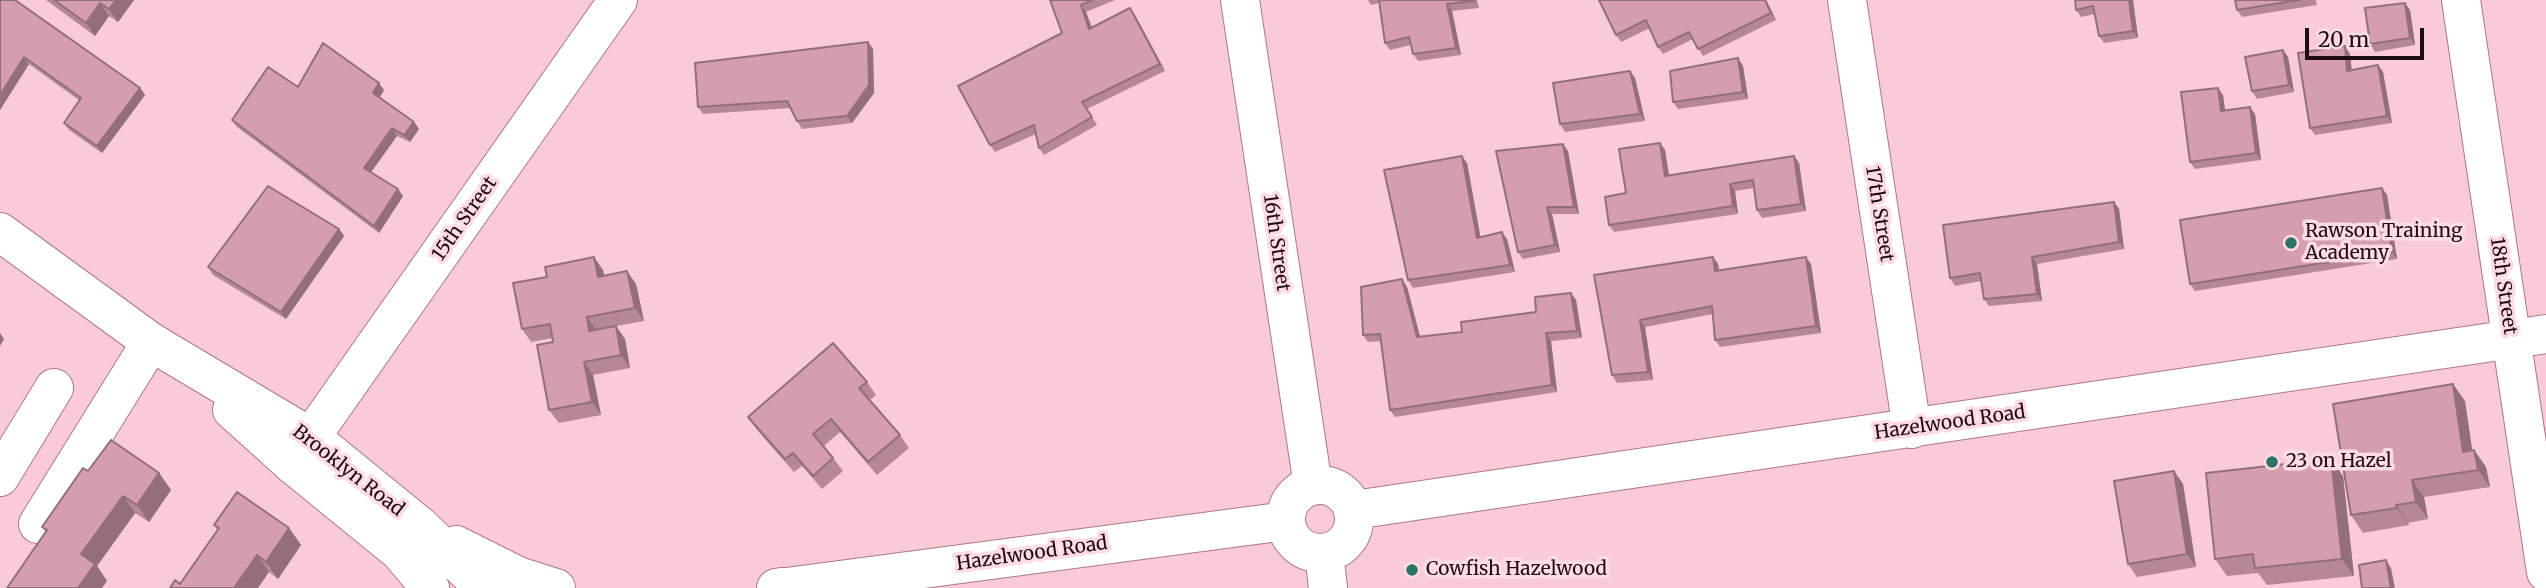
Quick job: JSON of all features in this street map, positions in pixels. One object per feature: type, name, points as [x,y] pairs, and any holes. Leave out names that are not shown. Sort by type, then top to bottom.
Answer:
[{"type":"street","name":"15th Street","points":[[302,451],[618,0]]},
{"type":"street","name":"16th Street","points":[[1240,0],[1312,486]]},
{"type":"street","name":"17th Street","points":[[1847,0],[1912,429]]},
{"type":"street","name":"18th Street","points":[[2461,0],[2528,336],[2546,572]]},
{"type":"street","name":"Brooklyn Road","points":[[0,232],[302,451],[420,526],[484,588]]},
{"type":"street","name":"Hazelwood Road","points":[[1354,510],[2528,336]]},
{"type":"street","points":[[54,387],[4,471],[47,510],[157,346]]},
{"type":"street","name":"Brooklyn Road","points":[[302,451],[400,552],[430,588]]},
{"type":"street","points":[[1312,486],[1336,488],[1346,496],[1354,510],[1354,526],[1350,536],[1334,551],[1326,571],[1294,542],[1286,522],[1293,499],[1312,486]]},
{"type":"street","name":"Hazelwood Road","points":[[779,588],[1286,522]]},
{"type":"street","points":[[420,526],[518,576],[556,588]]},
{"type":"building","points":[[0,0],[15,0],[140,88],[97,146],[64,123],[81,98],[24,57],[0,95]]},
{"type":"building","points":[[54,0],[116,0],[109,9],[100,3],[86,23]]},
{"type":"building","points":[[1050,0],[1093,0],[1081,5],[1089,29],[1130,8],[1160,64],[1082,102],[1092,117],[1039,148],[1034,125],[990,145],[958,86],[1062,33]]},
{"type":"building","points":[[1379,0],[1474,1],[1447,4],[1456,48],[1413,54],[1409,37],[1385,43]]},
{"type":"building","points":[[1599,0],[1765,0],[1771,13],[1698,49],[1689,32],[1658,47],[1646,20],[1616,35]]},
{"type":"building","points":[[2075,0],[2129,0],[2133,31],[2099,36],[2093,6],[2076,10]]},
{"type":"building","points":[[2235,0],[2299,0],[2237,10]]},
{"type":"building","points":[[2405,3],[2410,38],[2370,44],[2365,8]]},
{"type":"building","points":[[868,42],[869,85],[847,116],[797,121],[787,101],[698,107],[695,63]]},
{"type":"building","points":[[323,43],[379,83],[373,93],[414,122],[404,135],[392,128],[364,168],[398,189],[374,226],[232,120],[268,67],[298,87]]},
{"type":"building","points":[[2345,46],[2347,71],[2378,65],[2387,116],[2310,128],[2298,53]]},
{"type":"building","points":[[2283,50],[2289,85],[2252,91],[2245,57]]},
{"type":"building","points":[[1738,58],[1743,92],[1673,102],[1670,71]]},
{"type":"building","points":[[1630,71],[1640,114],[1560,124],[1553,83]]},
{"type":"building","points":[[2218,88],[2221,111],[2250,107],[2256,153],[2190,162],[2181,92]]},
{"type":"building","points":[[1660,143],[1665,176],[1794,156],[1801,204],[1757,210],[1753,180],[1730,184],[1733,206],[1609,225],[1605,197],[1626,193],[1619,149]]},
{"type":"building","points":[[1563,144],[1574,207],[1547,207],[1555,245],[1518,252],[1496,151]]},
{"type":"building","points":[[1462,156],[1477,238],[1502,232],[1510,265],[1408,280],[1384,170]]},
{"type":"building","points":[[268,186],[339,229],[281,312],[208,267]]},
{"type":"building","name":"Rawson Training Academy","points":[[2382,188],[2392,252],[2190,284],[2180,220]]},
{"type":"building","points":[[2114,202],[2119,242],[2032,257],[2037,294],[1984,299],[1980,273],[1950,278],[1943,225]]},
{"type":"building","points":[[594,257],[598,277],[627,271],[635,308],[587,317],[589,331],[616,326],[621,355],[584,362],[592,402],[549,410],[537,345],[553,342],[550,324],[522,329],[513,283],[547,277],[545,267]]},
{"type":"building","points":[[1713,257],[1715,271],[1806,257],[1816,326],[1715,340],[1712,306],[1640,320],[1648,372],[1612,375],[1594,275]]},
{"type":"building","points":[[1402,279],[1417,337],[1462,332],[1461,322],[1536,312],[1535,297],[1571,293],[1577,331],[1546,333],[1552,385],[1390,410],[1380,334],[1363,335],[1361,287]]},
{"type":"building","points":[[833,343],[867,382],[859,388],[900,435],[868,462],[831,419],[813,434],[833,458],[813,476],[793,453],[785,459],[748,417]]},
{"type":"building","points":[[2453,384],[2463,452],[2474,450],[2478,470],[2412,480],[2416,502],[2396,505],[2397,508],[2351,515],[2333,404]]},
{"type":"building","points":[[111,440],[159,473],[137,505],[123,496],[81,554],[95,564],[78,588],[7,588],[47,530],[42,527],[83,468],[88,471]]},
{"type":"building","points":[[2331,459],[2342,559],[2255,568],[2253,554],[2215,559],[2206,473]]},
{"type":"building","points":[[2174,471],[2187,554],[2128,564],[2114,481]]},
{"type":"building","points":[[237,492],[289,528],[266,562],[257,555],[234,588],[170,588],[175,580],[180,584],[219,528],[214,525]]},
{"type":"building","points":[[2386,560],[2391,588],[2362,588],[2359,565]]},
{"type":"place","name":"Rawson Training Academy","points":[[2291,243]]},
{"type":"place","name":"23 on Hazel","points":[[2272,462]]},
{"type":"place","name":"Cowfish Hazelwood","points":[[1412,570]]}]
